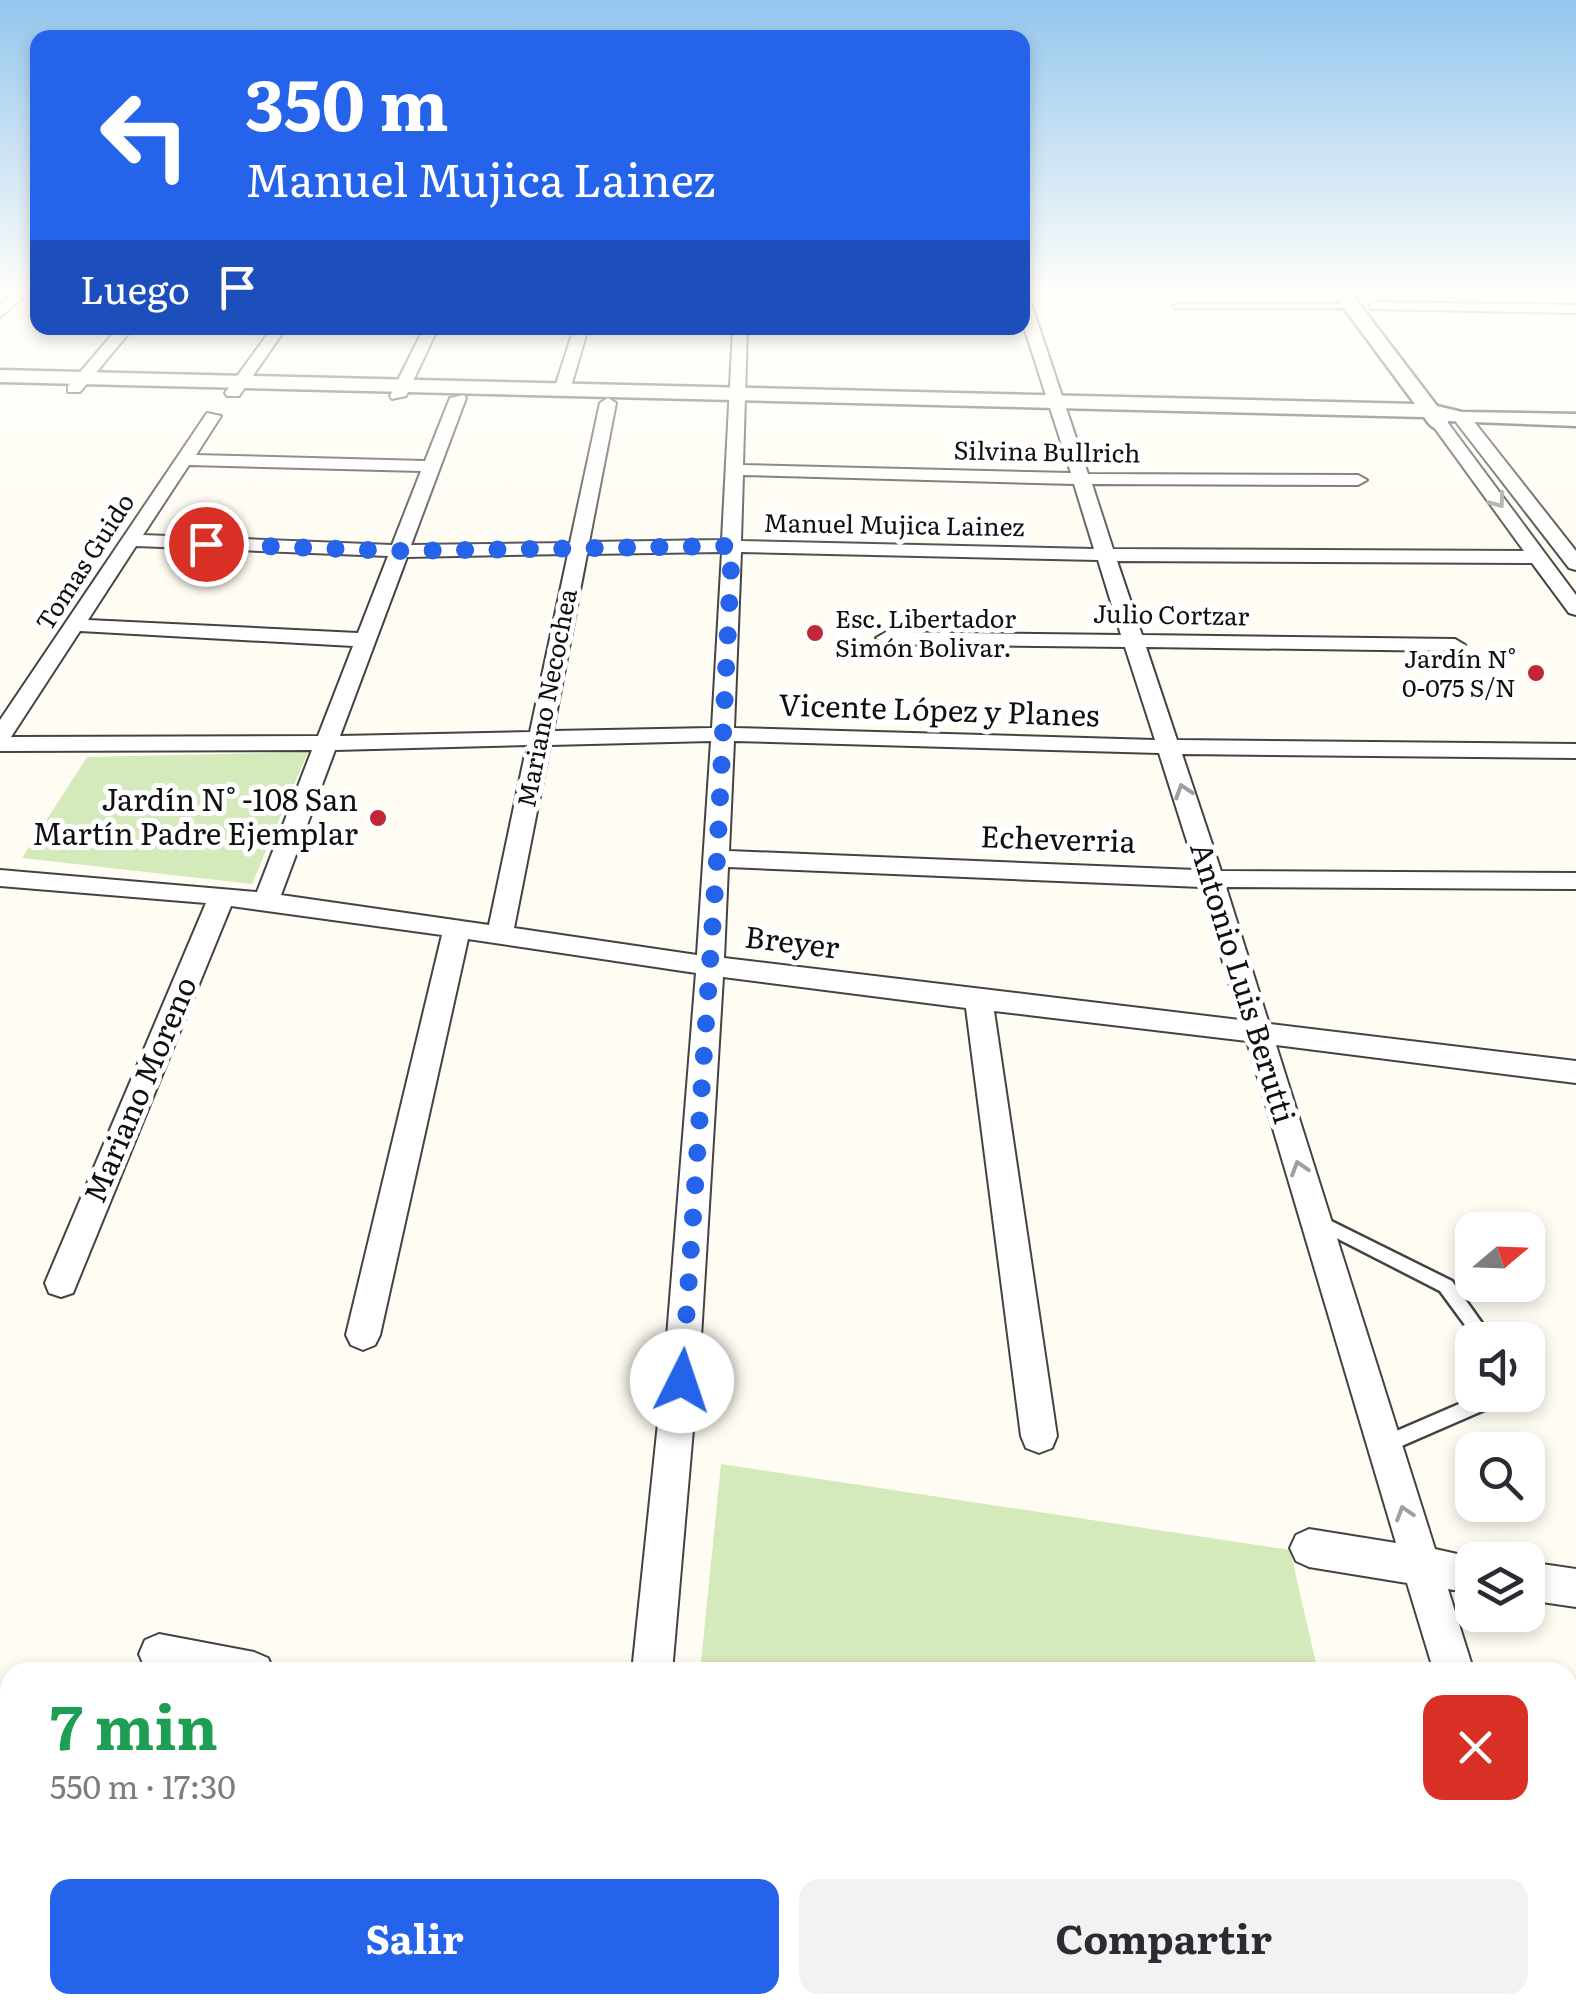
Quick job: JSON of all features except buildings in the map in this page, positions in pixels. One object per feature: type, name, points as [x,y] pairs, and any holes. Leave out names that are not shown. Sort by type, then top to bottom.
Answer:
[{"type":"street","points":[[0,387],[28,386]]},
{"type":"street","points":[[181,386],[562,390],[738,400],[1576,420]]},
{"type":"street","points":[[400,391],[402,386]]},
{"type":"street","points":[[562,390],[563,386]]},
{"type":"street","points":[[653,1662],[679,1419],[710,966],[738,386]]},
{"type":"street","name":"Antonio Luis Berutti","points":[[1052,386],[1211,879],[1451,1662]]},
{"type":"street","points":[[1415,386],[1576,609]]},
{"type":"street","points":[[1434,386],[1576,564]]},
{"type":"street","points":[[400,391],[458,398],[608,402],[738,400]]},
{"type":"street","points":[[266,904],[458,398]]},
{"type":"street","name":"Mariano Necochea","points":[[500,934],[608,402]]},
{"type":"street","name":"Tomas Guido","points":[[0,740],[213,416]]},
{"type":"street","points":[[183,460],[431,466]]},
{"type":"street","name":"Silvina Bullrich","points":[[736,470],[1084,479],[1358,480]]},
{"type":"street","name":"Manuel Mujica Lainez","points":[[129,540],[398,551],[732,546],[1108,555],[1539,557]]},
{"type":"street","points":[[73,626],[364,640]]},
{"type":"street","name":"Julio Cortzar","points":[[886,638],[1455,646]]},
{"type":"street","name":"Vicente López y Planes","points":[[0,740],[326,744],[724,734],[1169,747],[1576,751]]},
{"type":"street","name":"Echeverria","points":[[717,859],[1211,879],[1576,881]]},
{"type":"street","name":"Breyer","points":[[0,878],[68,880],[221,898],[710,966],[1575,1074]]},
{"type":"street","name":"Mariano Moreno","points":[[60,1283],[221,898]]},
{"type":"street","points":[[363,1336],[458,929]]},
{"type":"street","points":[[979,999],[1039,1436]]},
{"type":"street","points":[[1309,1548],[1455,1571]]},
{"type":"street","points":[[1545,1584],[1576,1588]]},
{"type":"street","points":[[159,1654],[201,1662]]},
{"type":"lane","points":[[1314,1218],[1446,1286],[1473,1322]]},
{"type":"lane","points":[[1384,1445],[1460,1412]]},
{"type":"green space","points":[[308,752],[252,884],[22,858],[87,757]]},
{"type":"green space","points":[[721,1464],[1290,1550],[1316,1662],[701,1662]]},
{"type":"place","name":"Esc. Libertador Simón Bolivar.","points":[[815,633]]},
{"type":"place","name":"Jardín N° 0-075 S/N","points":[[1536,673]]},
{"type":"place","name":"Jardín N° -108 San Martín Padre Ejemplar","points":[[378,818]]},
{"type":"route","points":[[206,544],[398,551],[732,546],[717,859],[682,1381]]}]
